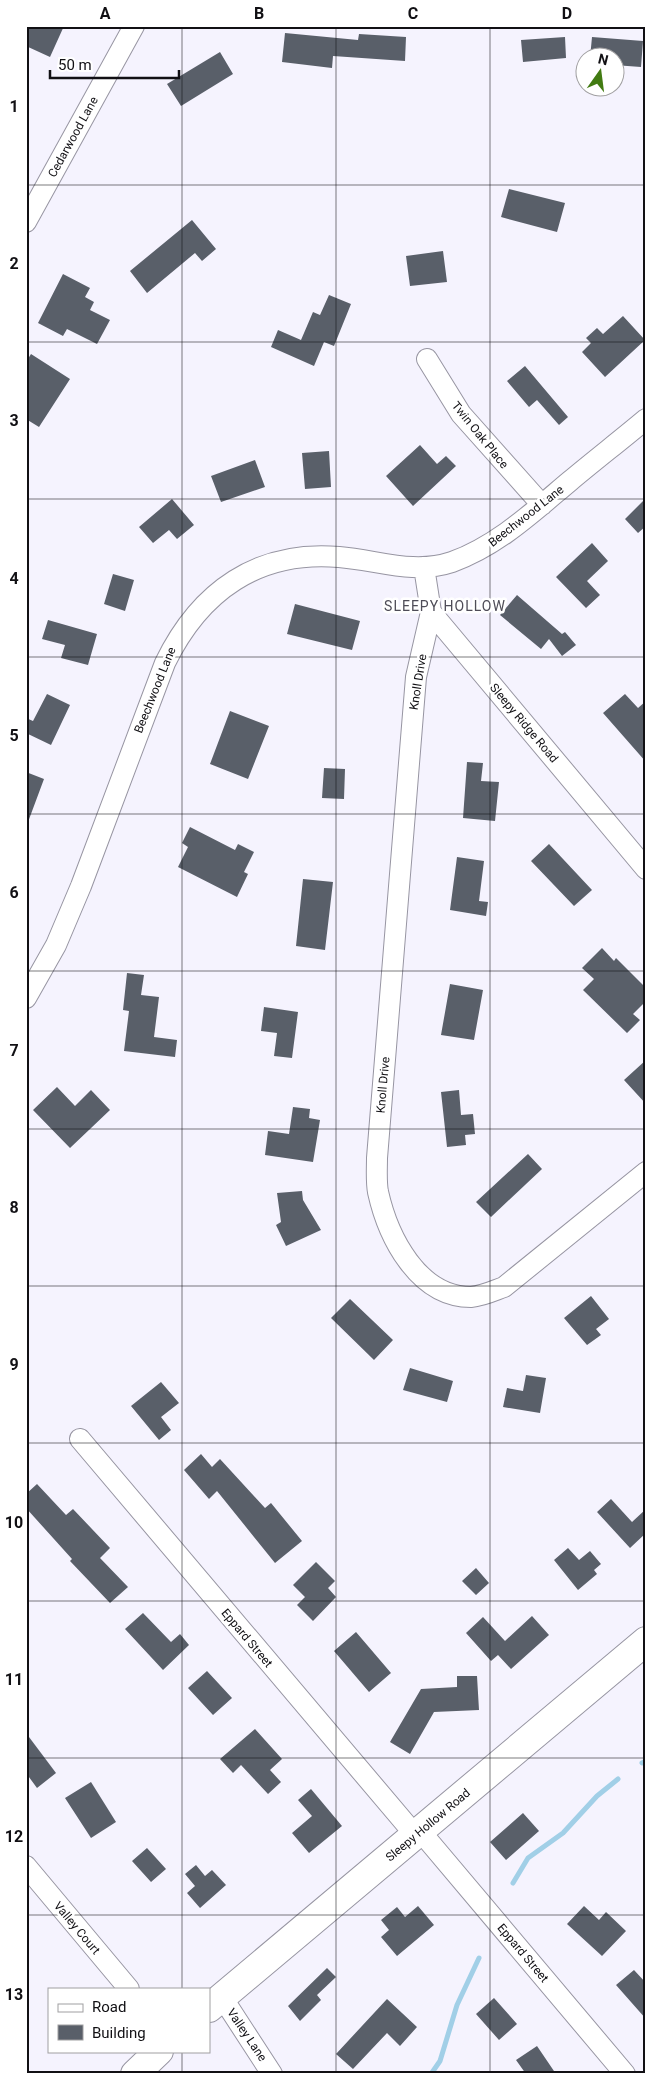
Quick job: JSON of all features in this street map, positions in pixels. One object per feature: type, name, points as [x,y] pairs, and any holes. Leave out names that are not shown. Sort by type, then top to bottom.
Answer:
[{"type":"main road","name":"Sleepy Hollow Road","points":[[215,2003],[646,1641]]},
{"type":"main road","points":[[135,2074],[158,2052]]},
{"type":"street","name":"Cedarwood Lane","points":[[26,222],[134,26]]},
{"type":"street","name":"Twin Oak Place","points":[[427,359],[461,414],[542,505]]},
{"type":"street","name":"Beechwood Lane","points":[[26,998],[56,945],[81,886],[165,663],[177,638],[192,617],[214,596],[241,576],[262,565],[283,559],[340,557],[400,568],[424,567],[449,562],[472,554],[497,540],[646,419]]},
{"type":"street","points":[[424,567],[431,612]]},
{"type":"street","name":"Sleepy Ridge Road","points":[[431,612],[646,869]]},
{"type":"street","name":"Knoll Drive","points":[[431,612],[416,677],[376,1158],[378,1190],[385,1217],[394,1240],[405,1256],[422,1277],[436,1288],[459,1296],[486,1294],[504,1287],[531,1267],[646,1172]]},
{"type":"street","name":"Eppard Street","points":[[80,1439],[625,2074]]},
{"type":"street","name":"Valley Court","points":[[26,1866],[128,1988]]},
{"type":"street","name":"Valley Lane","points":[[215,2003],[272,2074]]},
{"type":"building","points":[[29,26],[64,26],[50,57],[26,46],[26,32]]},
{"type":"building","points":[[285,33],[358,40],[359,34],[406,37],[405,61],[333,56],[332,68],[282,62]]},
{"type":"building","points":[[565,37],[566,58],[523,62],[521,40]]},
{"type":"building","points":[[592,37],[643,41],[641,67],[624,66],[624,48],[591,48]]},
{"type":"building","points":[[220,52],[233,74],[181,106],[167,84]]},
{"type":"building","points":[[509,189],[565,203],[557,232],[501,217]]},
{"type":"building","points":[[192,220],[216,249],[202,261],[195,253],[147,293],[130,271]]},
{"type":"building","points":[[443,251],[447,282],[410,286],[406,256]]},
{"type":"building","points":[[63,274],[90,288],[85,297],[94,302],[90,310],[110,320],[97,344],[67,329],[63,336],[38,323]]},
{"type":"building","points":[[329,295],[351,304],[334,346],[324,342],[314,366],[271,347],[278,330],[301,340],[313,312],[320,315]]},
{"type":"building","points":[[623,316],[645,340],[605,377],[582,352],[591,343],[586,338],[597,328],[603,334]]},
{"type":"building","points":[[31,354],[70,379],[39,427],[26,419],[26,362]]},
{"type":"building","points":[[525,366],[568,417],[559,425],[537,400],[529,407],[507,381]]},
{"type":"building","points":[[420,445],[437,464],[446,456],[456,466],[413,506],[386,476]]},
{"type":"building","points":[[329,451],[331,487],[305,489],[302,453]]},
{"type":"building","points":[[255,460],[265,487],[221,502],[211,476]]},
{"type":"building","points":[[646,498],[646,526],[638,533],[625,519]]},
{"type":"building","points":[[172,499],[194,525],[177,539],[169,530],[153,543],[139,527]]},
{"type":"building","points":[[592,543],[608,561],[587,581],[600,595],[586,608],[556,577]]},
{"type":"building","points":[[113,574],[134,580],[125,611],[104,604]]},
{"type":"building","points":[[517,595],[562,634],[565,632],[576,645],[562,656],[549,639],[541,649],[500,615]]},
{"type":"building","points":[[295,604],[360,621],[352,650],[287,634]]},
{"type":"building","points":[[48,620],[97,634],[88,665],[61,658],[65,645],[42,639]]},
{"type":"building","points":[[47,694],[70,705],[51,745],[26,733],[26,718],[33,721]]},
{"type":"building","points":[[625,694],[638,708],[646,701],[646,762],[603,713]]},
{"type":"building","points":[[230,711],[269,726],[248,779],[210,764]]},
{"type":"building","points":[[467,762],[483,763],[481,781],[499,782],[495,821],[463,818]]},
{"type":"building","points":[[324,768],[345,769],[344,799],[322,798]]},
{"type":"building","points":[[26,772],[44,779],[28,822],[26,822]]},
{"type":"building","points":[[190,827],[235,850],[238,844],[254,852],[244,872],[248,874],[237,897],[178,867],[188,847],[182,843]]},
{"type":"building","points":[[549,844],[592,890],[574,906],[531,861]]},
{"type":"building","points":[[457,857],[484,861],[479,901],[488,902],[486,916],[450,910]]},
{"type":"building","points":[[303,879],[333,882],[325,950],[296,946]]},
{"type":"building","points":[[602,948],[614,961],[616,958],[646,988],[646,1001],[633,1014],[640,1020],[627,1033],[583,990],[594,979],[582,968]]},
{"type":"building","points":[[127,973],[144,975],[141,995],[159,997],[154,1037],[177,1040],[175,1057],[124,1051],[129,1011],[123,1010]]},
{"type":"building","points":[[450,984],[483,990],[474,1040],[441,1035]]},
{"type":"building","points":[[264,1007],[298,1012],[292,1058],[274,1056],[277,1033],[261,1031]]},
{"type":"building","points":[[646,1060],[646,1104],[624,1080]]},
{"type":"building","points":[[57,1087],[75,1106],[91,1090],[110,1110],[70,1148],[33,1110]]},
{"type":"building","points":[[459,1090],[461,1115],[473,1114],[475,1134],[465,1135],[466,1145],[447,1147],[441,1092]]},
{"type":"building","points":[[293,1107],[310,1109],[309,1118],[320,1120],[313,1162],[265,1155],[268,1131],[289,1134]]},
{"type":"building","points":[[528,1154],[542,1169],[491,1217],[476,1202]]},
{"type":"building","points":[[302,1191],[303,1200],[321,1230],[286,1246],[276,1225],[281,1222],[277,1193]]},
{"type":"building","points":[[591,1296],[609,1319],[596,1329],[601,1335],[587,1345],[564,1318]]},
{"type":"building","points":[[350,1299],[393,1340],[374,1360],[331,1318]]},
{"type":"building","points":[[410,1368],[453,1381],[447,1402],[403,1390]]},
{"type":"building","points":[[526,1375],[546,1378],[540,1413],[503,1407],[507,1388],[523,1391]]},
{"type":"building","points":[[161,1382],[179,1403],[161,1417],[171,1430],[159,1440],[131,1406]]},
{"type":"building","points":[[201,1454],[212,1467],[220,1459],[265,1508],[271,1503],[302,1541],[275,1563],[217,1491],[209,1499],[184,1470]]},
{"type":"building","points":[[37,1484],[66,1515],[73,1509],[110,1548],[100,1558],[128,1587],[110,1603],[70,1561],[72,1559],[26,1508],[26,1494]]},
{"type":"building","points":[[611,1499],[632,1522],[646,1509],[646,1533],[630,1548],[597,1512]]},
{"type":"building","points":[[568,1548],[579,1560],[590,1551],[601,1564],[594,1570],[597,1574],[578,1590],[554,1560]]},
{"type":"building","points":[[316,1562],[335,1581],[328,1588],[336,1597],[313,1621],[297,1605],[305,1597],[293,1585]]},
{"type":"building","points":[[476,1568],[489,1583],[476,1595],[462,1581]]},
{"type":"building","points":[[143,1613],[171,1642],[180,1634],[189,1645],[163,1670],[125,1629]]},
{"type":"building","points":[[532,1616],[549,1635],[511,1669],[498,1655],[491,1661],[466,1633],[483,1617],[505,1641]]},
{"type":"building","points":[[356,1632],[391,1673],[369,1692],[334,1651]]},
{"type":"building","points":[[207,1671],[232,1698],[213,1715],[188,1688]]},
{"type":"building","points":[[457,1676],[477,1676],[479,1710],[434,1712],[410,1754],[390,1742],[421,1689],[457,1687]]},
{"type":"building","points":[[255,1729],[282,1759],[270,1770],[281,1782],[268,1794],[241,1765],[233,1773],[220,1759]]},
{"type":"building","points":[[26,1733],[56,1773],[37,1788],[26,1773]]},
{"type":"building","points":[[91,1782],[116,1822],[91,1838],[65,1798]]},
{"type":"building","points":[[311,1789],[342,1826],[309,1853],[292,1833],[312,1816],[298,1800]]},
{"type":"building","points":[[523,1813],[539,1831],[506,1860],[490,1842]]},
{"type":"building","points":[[147,1848],[166,1869],[151,1882],[132,1861]]},
{"type":"building","points":[[196,1865],[205,1876],[212,1870],[226,1885],[200,1908],[187,1893],[195,1886],[185,1874]]},
{"type":"building","points":[[418,1906],[434,1925],[397,1956],[381,1937],[389,1930],[381,1920],[397,1907],[405,1917]]},
{"type":"building","points":[[584,1906],[599,1920],[606,1912],[626,1931],[602,1956],[567,1924]]},
{"type":"building","points":[[327,1968],[336,1977],[317,1995],[321,2000],[300,2021],[288,2006]]},
{"type":"building","points":[[634,1970],[646,1983],[646,2019],[616,1985]]},
{"type":"building","points":[[494,1998],[517,2024],[499,2040],[476,2014]]},
{"type":"building","points":[[387,1999],[417,2027],[400,2046],[387,2033],[353,2069],[336,2054]]},
{"type":"building","points":[[537,2046],[556,2074],[526,2074],[516,2060]]},
{"type":"waterway","points":[[642,1763],[646,1761]]},
{"type":"waterway","points":[[513,1883],[528,1858],[563,1833],[597,1796],[618,1779]]},
{"type":"waterway","points":[[431,2074],[440,2061],[457,2005],[479,1958]]},
{"type":"district","name":"SLEEPY HOLLOW","points":[[445,606]]}]
